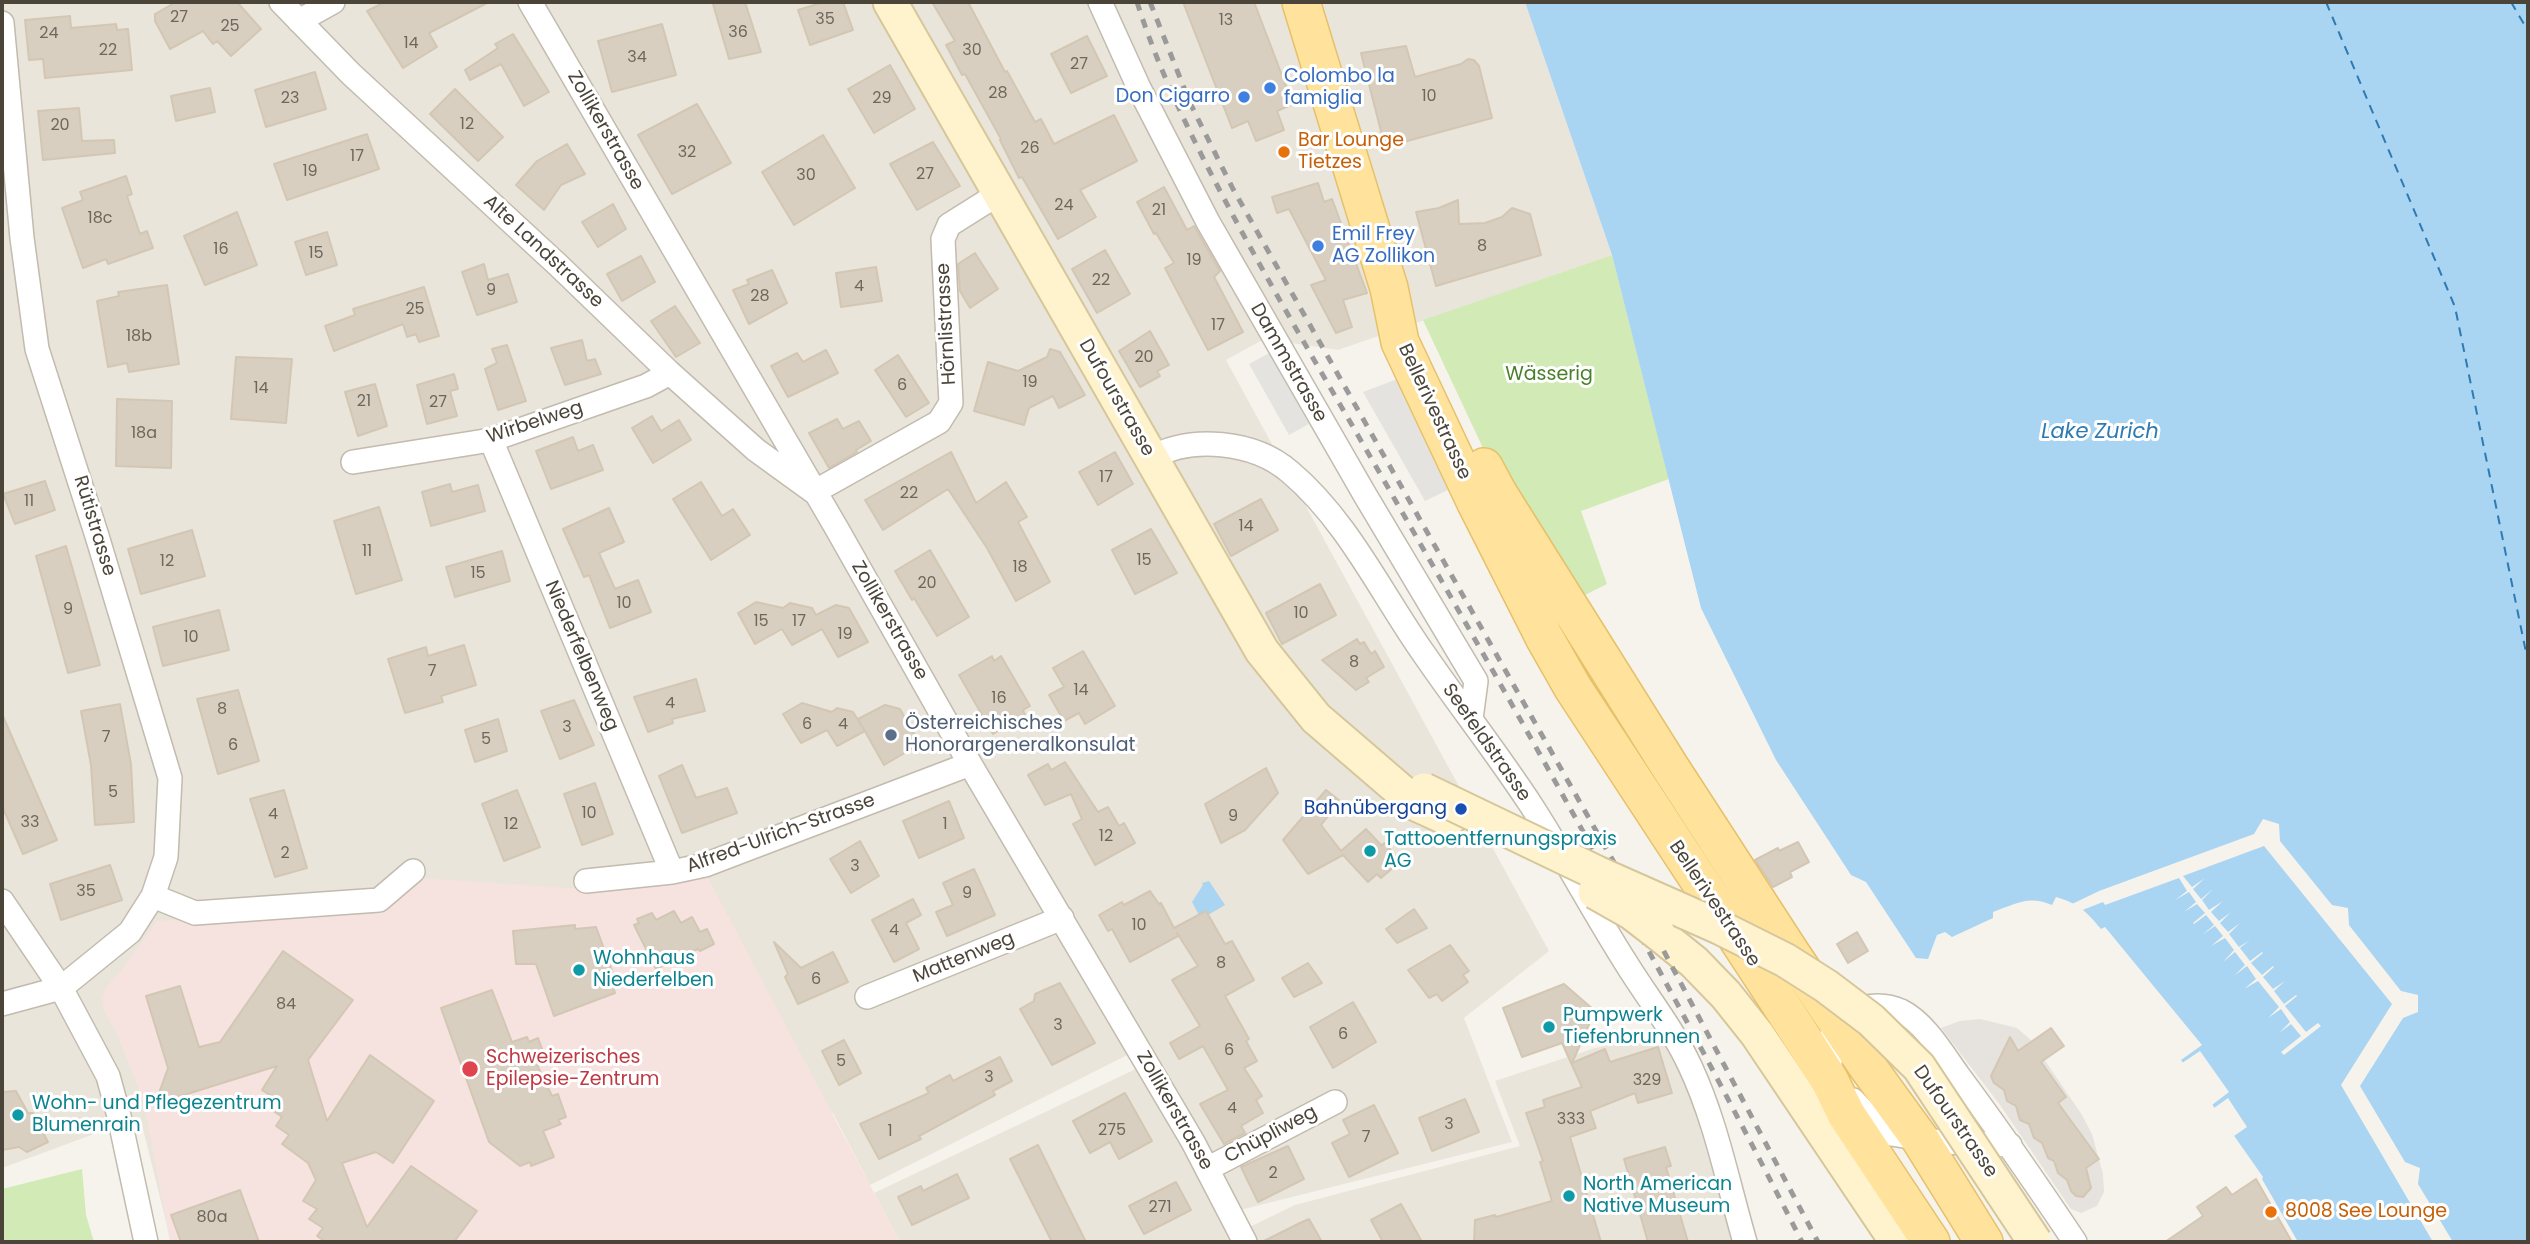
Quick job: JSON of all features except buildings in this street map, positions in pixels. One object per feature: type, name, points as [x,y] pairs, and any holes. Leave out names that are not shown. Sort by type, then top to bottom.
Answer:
[{"type":"main road","name":"Dufourstrasse","points":[[890,2],[1262,651],[1317,718],[1375,768],[1420,797],[1632,913],[1694,962],[1726,995],[1757,1034],[1897,1242]]},
{"type":"main road","points":[[1301,2],[1389,288]]},
{"type":"main road","name":"Bellerivestrasse","points":[[1389,288],[1418,335],[1498,493],[1678,779],[1835,1017],[1920,1139],[1984,1242]]},
{"type":"main road","name":"Bellerivestrasse","points":[[1389,288],[1400,342],[1476,503],[1544,637],[1573,688],[1830,1081],[1846,1114],[1931,1242]]},
{"type":"main road","name":"Dufourstrasse","points":[[1420,797],[1719,927],[1785,960],[1844,999],[1871,1020],[1919,1067],[2035,1242]]},
{"type":"street","name":"Alte Landstrasse","points":[[281,2],[351,74],[558,265],[670,373],[756,450],[814,492]]},
{"type":"street","points":[[299,21],[333,2]]},
{"type":"street","name":"Zollikerstrasse","points":[[530,2],[1207,1169],[1245,1242]]},
{"type":"street","name":"Dammstrasse","points":[[1100,2],[1139,89],[1208,222],[1476,681],[1471,719]]},
{"type":"street","name":"Rütistrasse","points":[[2,23],[22,238],[37,349],[170,778],[166,858],[153,896],[130,932],[61,988]]},
{"type":"street","name":"Hörnlistrasse","points":[[814,492],[939,422],[951,403],[943,239],[949,225],[1000,193]]},
{"type":"street","name":"Wirbelweg","points":[[353,462],[491,440],[646,386],[670,373]]},
{"type":"street","name":"Niederfelbenweg","points":[[491,440],[672,872]]},
{"type":"street","name":"Seefeldstrasse","points":[[1151,458],[1181,446],[1227,445],[1257,453],[1289,470],[1333,516],[1422,652],[1531,804],[1626,964],[1690,1065],[1709,1117],[1745,1242]]},
{"type":"street","name":"Alfred-Ulrich-Strasse","points":[[586,881],[672,872],[705,865],[970,764]]},
{"type":"street","points":[[153,896],[195,913],[379,900],[413,871]]},
{"type":"street","points":[[2,901],[61,988],[108,1076],[146,1242]]},
{"type":"street","name":"Mattenweg","points":[[867,998],[1062,918]]},
{"type":"street","points":[[2,1004],[61,988]]},
{"type":"street","points":[[1835,1017],[1866,1006],[1884,1005],[1903,1012],[1922,1028],[2010,1145],[2075,1242]]},
{"type":"street","name":"Bellerivestrasse","points":[[1835,1017],[1830,1046],[1830,1081],[1860,1105],[1875,1124],[1891,1134],[1920,1139],[2010,1145]]},
{"type":"street","name":"Chüpliweg","points":[[1207,1169],[1335,1102]]},
{"type":"shaded area","points":[[2,2],[1525,2],[1612,255],[1338,350],[1264,339],[1226,360],[1549,951],[1464,1018],[1512,1142],[1240,1210],[1143,1047],[870,1185],[833,1113],[171,1242],[140,1117],[2,1168]]},
{"type":"shaded area","points":[[1269,353],[1309,424],[1289,435],[1249,364]]},
{"type":"shaded area","points":[[1400,378],[1448,490],[1425,501],[1363,392]]},
{"type":"shaded area","name":"Schweizerisches Epilepsie-Zentrum","points":[[422,878],[579,889],[661,886],[708,878],[900,1242],[170,1242],[144,1103],[118,1036],[104,1011],[102,1000],[105,989],[157,921],[372,914]]},
{"type":"shaded area","points":[[1980,1019],[2017,1028],[2031,1040],[2082,1115],[2092,1134],[2103,1174],[2104,1192],[2097,1206],[2081,1213],[2071,1209],[2000,1105],[1941,1028],[1960,1021]]},
{"type":"shaded area","points":[[1679,1026],[1742,1242],[900,1242],[874,1193],[1136,1069],[1193,1163],[1231,1236],[1295,1205],[1520,1146],[1495,1081],[1592,1049]]},
{"type":"green space","name":"Wässerig","points":[[1612,255],[1669,479],[1581,511],[1607,584],[1581,597],[1497,478],[1423,320]]},
{"type":"green space","points":[[82,1169],[86,1215],[94,1242],[2,1242],[2,1189]]},
{"type":"water","name":"Lake Zurich","points":[[1525,2],[2528,2],[2528,1242],[2298,1242],[2263,1177],[2181,1060],[2202,1045],[2105,927],[2101,929],[2086,913],[2070,902],[2056,897],[2052,905],[2029,901],[2009,906],[1993,912],[1993,918],[1952,937],[1945,932],[1937,935],[1928,959],[1916,958],[1866,882],[1851,875],[1776,760],[1701,608],[1612,255]]},
{"type":"water","points":[[1209,881],[1225,905],[1201,919],[1192,902],[1202,883]]},
{"type":"pier","points":[[2263,819],[2279,824],[2280,841],[2332,905],[2348,908],[2349,925],[2401,991],[2418,995],[2418,1012],[2403,1018],[2360,1086],[2405,1162],[2420,1168],[2418,1184],[2453,1242],[2433,1242],[2341,1085],[2392,1004],[2264,846],[2183,876],[2192,887],[2205,878],[2193,889],[2201,899],[2213,889],[2202,900],[2209,910],[2223,901],[2211,912],[2219,921],[2231,912],[2220,923],[2228,932],[2240,923],[2229,934],[2239,947],[2250,940],[2240,948],[2250,961],[2263,953],[2251,963],[2262,975],[2274,967],[2263,977],[2273,989],[2285,981],[2274,991],[2284,1004],[2297,996],[2285,1006],[2306,1032],[2318,1023],[2321,1026],[2284,1055],[2281,1052],[2301,1036],[2291,1024],[2279,1033],[2290,1022],[2281,1009],[2268,1018],[2279,1007],[2258,981],[2244,989],[2256,979],[2247,966],[2234,976],[2245,965],[2235,952],[2223,962],[2234,950],[2225,938],[2211,946],[2223,936],[2215,926],[2202,935],[2214,925],[2206,915],[2193,923],[2205,913],[2197,904],[2184,912],[2196,902],[2189,892],[2175,900],[2187,891],[2179,878],[2105,905],[2103,902],[2080,911],[2070,905],[2099,891],[2254,834]]},
{"type":"pier","points":[[2200,1051],[2229,1092],[2212,1105],[2182,1063]]},
{"type":"pier","points":[[2228,1098],[2247,1127],[2234,1136],[2214,1108]]},
{"type":"ferry route","points":[[2326,2],[2455,307],[2528,662]]},
{"type":"ferry route","points":[[2511,2],[2528,31]]},
{"type":"railway","points":[[1137,2],[1169,86],[1236,221],[1603,867],[1802,1242]]},
{"type":"railway","points":[[1150,2],[1190,103],[1233,189],[1659,942],[1818,1242]]},
{"type":"place","name":"Colombo la famiglia","points":[[1270,88]]},
{"type":"place","name":"Don Cigarro","points":[[1244,97]]},
{"type":"place","name":"Bar Lounge Tietzes","points":[[1284,152]]},
{"type":"place","name":"Emil Frey AG Zollikon","points":[[1318,246]]},
{"type":"place","name":"Österreichisches Honorargeneralkonsulat","points":[[891,735]]},
{"type":"place","name":"Bahnübergang","points":[[1461,809]]},
{"type":"place","name":"Tattooentfernungspraxis AG","points":[[1370,851]]},
{"type":"place","name":"Wohnhaus Niederfelben","points":[[579,970]]},
{"type":"place","name":"Pumpwerk Tiefenbrunnen","points":[[1549,1027]]},
{"type":"place","name":"Schweizerisches Epilepsie-Zentrum","points":[[470,1069]]},
{"type":"place","name":"Wohn- und Pflegezentrum Blumenrain","points":[[18,1115]]},
{"type":"place","name":"North American Native Museum","points":[[1569,1196]]},
{"type":"place","name":"8008 See Lounge","points":[[2271,1212]]}]
